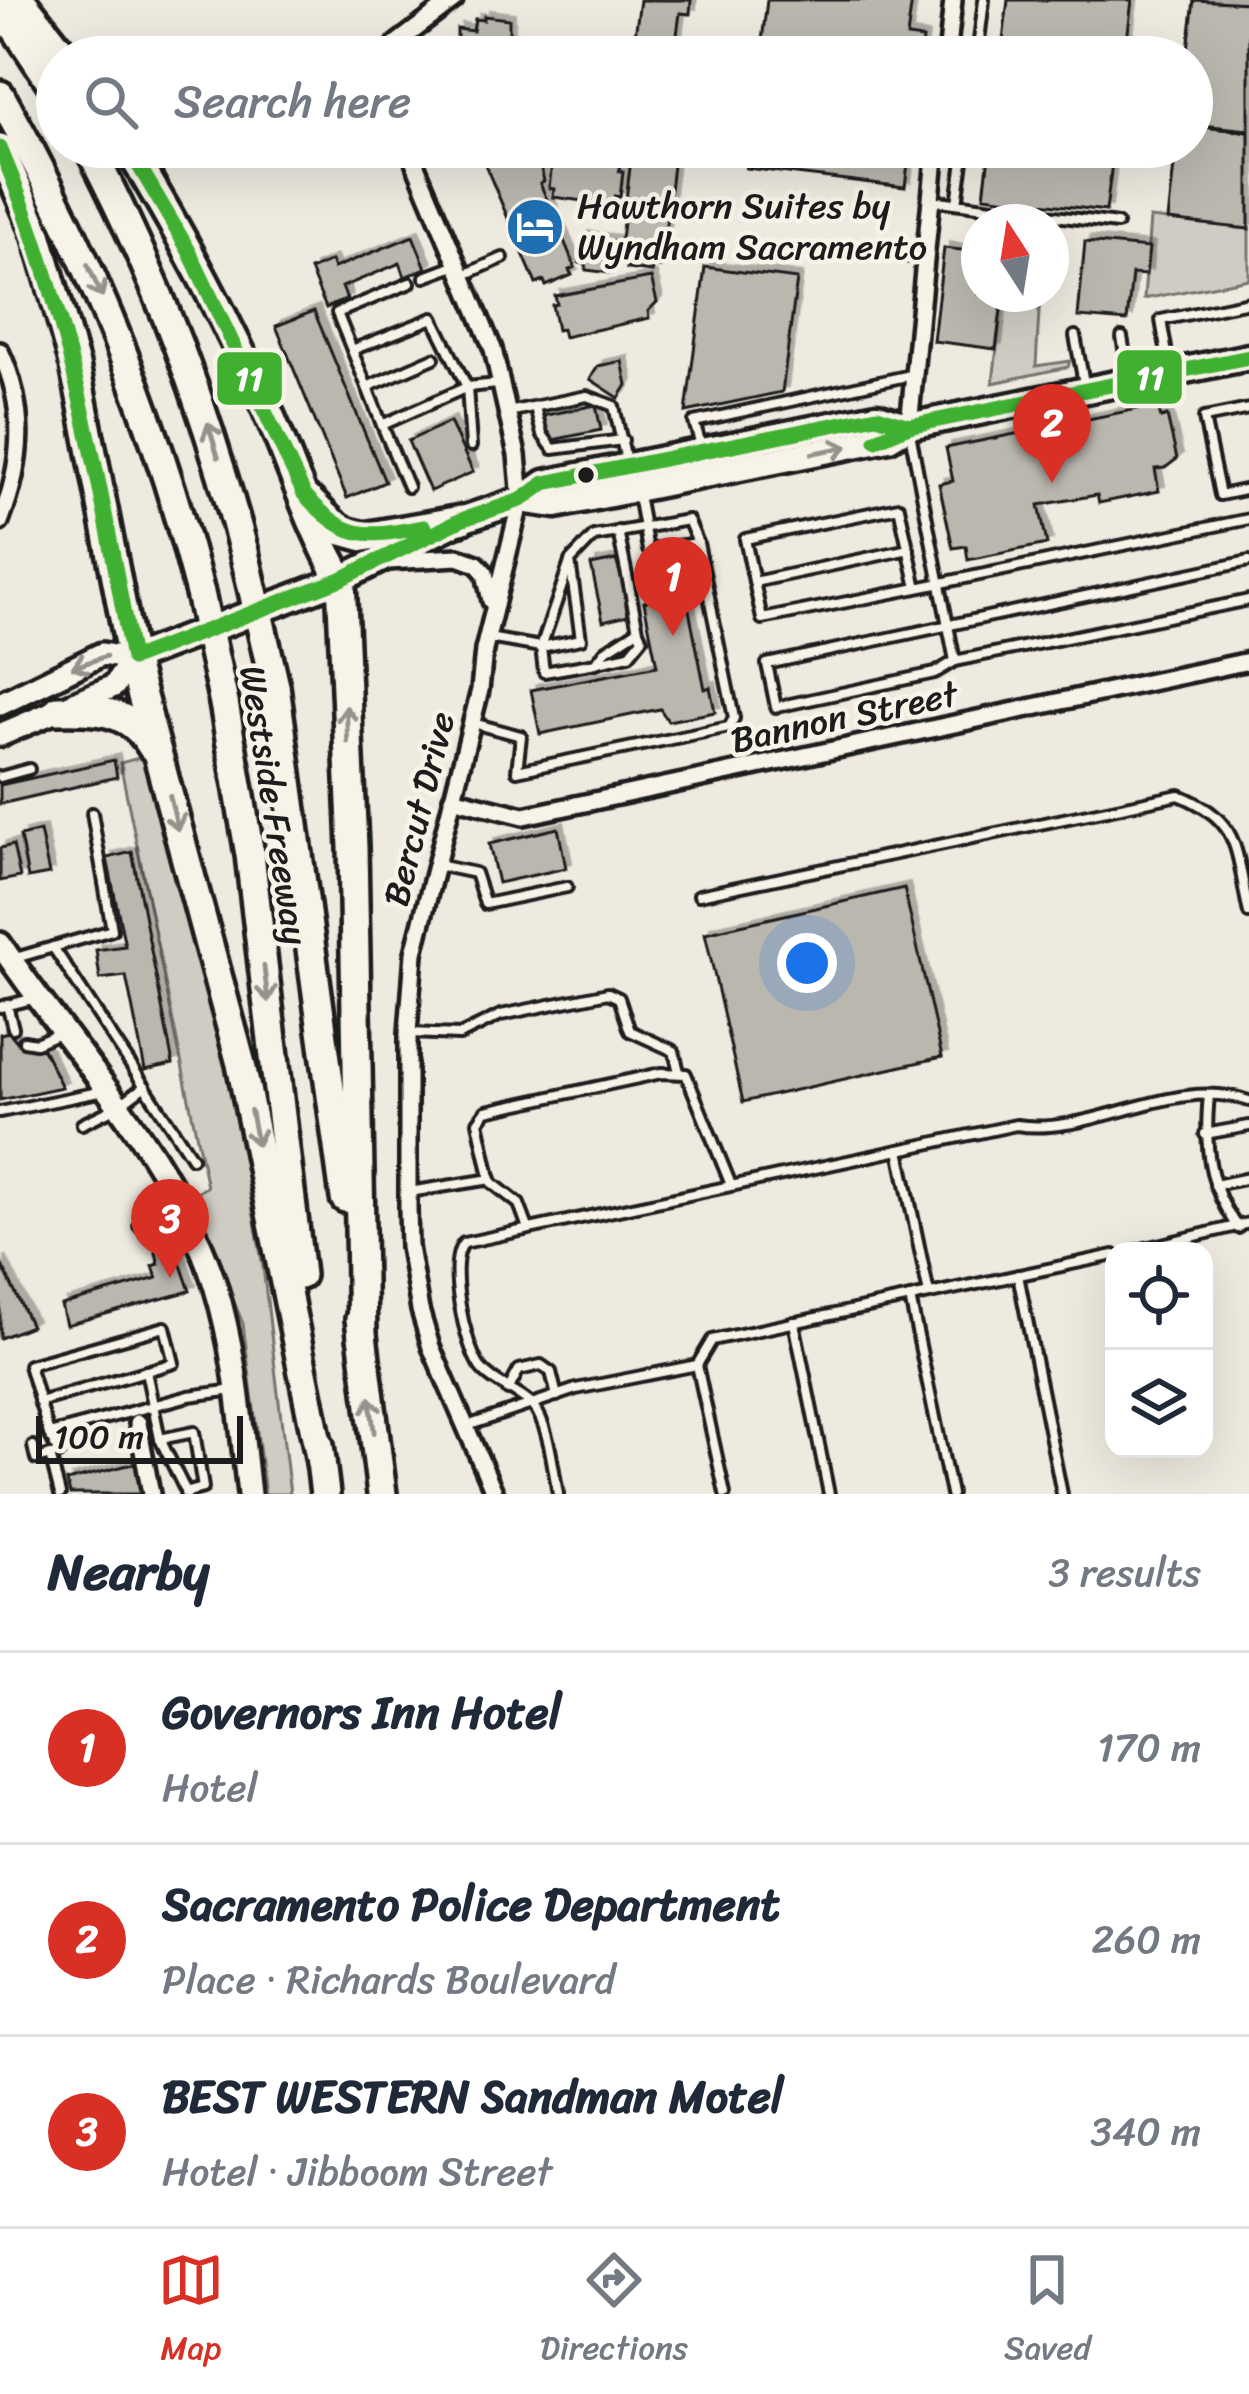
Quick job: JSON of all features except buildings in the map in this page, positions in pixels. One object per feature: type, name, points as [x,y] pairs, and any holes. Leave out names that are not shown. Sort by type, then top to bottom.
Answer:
[{"type":"highway","points":[[22,0],[50,36]]},
{"type":"highway","points":[[0,4],[36,60]]},
{"type":"highway","name":"Westside Freeway","points":[[0,94],[36,159]]},
{"type":"highway","points":[[6,160],[58,297],[75,365],[132,659],[241,1064],[321,1462]]},
{"type":"highway","name":"Westside Freeway","points":[[41,168],[140,392],[200,593],[224,703],[250,855],[325,1494]]},
{"type":"highway","name":"Westside Freeway","points":[[99,168],[157,288],[214,438],[275,686],[382,1494]]},
{"type":"highway","points":[[140,168],[200,271],[341,579],[362,1336]]},
{"type":"highway","points":[[304,494],[329,522],[349,535],[364,537],[461,520]]},
{"type":"highway","points":[[58,710],[118,713],[141,728],[163,764]]},
{"type":"main road","points":[[632,479],[889,438],[909,427],[1249,357]]},
{"type":"main road","points":[[132,659],[341,579],[461,520],[521,500],[556,505],[703,453],[878,416],[909,427]]},
{"type":"street","points":[[0,40],[35,0]]},
{"type":"street","points":[[949,36],[953,0]]},
{"type":"street","points":[[406,36],[451,1]]},
{"type":"street","name":"Bercut Drive","points":[[417,168],[493,349],[521,500],[414,953],[408,1033],[409,1247],[420,1310],[495,1494]]},
{"type":"street","points":[[909,427],[934,168]]},
{"type":"street","points":[[0,351],[20,411],[21,434],[0,522]]},
{"type":"street","points":[[379,561],[472,560],[490,582],[488,631]]},
{"type":"street","points":[[0,704],[102,654],[132,659],[114,686],[0,735]]},
{"type":"street","name":"Bannon Street","points":[[452,798],[524,816],[1249,661]]},
{"type":"street","points":[[5,952],[112,1099],[185,1213],[215,1285],[236,1390],[249,1494]]},
{"type":"street","points":[[138,1423],[151,1494]]},
{"type":"lane","points":[[980,36],[984,0]]},
{"type":"lane","points":[[957,203],[961,168]]},
{"type":"lane","points":[[930,200],[1118,224]]},
{"type":"lane","points":[[901,256],[923,257]]},
{"type":"lane","points":[[425,278],[503,258]]},
{"type":"lane","points":[[408,487],[337,313],[410,283]]},
{"type":"lane","points":[[1170,373],[1161,320],[1249,302]]},
{"type":"lane","points":[[352,350],[433,318],[467,388],[471,446]]},
{"type":"lane","points":[[1075,336],[1085,390]]},
{"type":"lane","points":[[1122,337],[1130,381]]},
{"type":"lane","points":[[367,387],[434,358]]},
{"type":"lane","points":[[703,453],[694,422],[913,375]]},
{"type":"lane","points":[[382,425],[467,388],[502,384]]},
{"type":"lane","points":[[508,412],[587,397],[614,406],[649,550],[698,543]]},
{"type":"lane","points":[[535,407],[542,434],[553,449],[623,440]]},
{"type":"lane","points":[[1249,410],[1204,418],[1220,495],[1249,489]]},
{"type":"lane","points":[[909,427],[955,661]]},
{"type":"lane","points":[[917,588],[899,507],[745,539],[762,619],[938,584],[1249,520]]},
{"type":"lane","points":[[472,722],[521,736],[517,771],[729,727],[734,718],[733,699],[698,543],[688,520],[618,531],[594,536],[570,560],[542,646],[544,672],[629,655],[642,639],[618,531]]},
{"type":"lane","points":[[754,582],[908,549]]},
{"type":"lane","points":[[488,631],[542,646],[581,639],[570,560]]},
{"type":"lane","points":[[1249,561],[767,664],[776,707],[934,673],[955,661],[1249,600]]},
{"type":"lane","points":[[596,663],[604,651],[638,630]]},
{"type":"lane","points":[[0,776],[29,769]]},
{"type":"lane","points":[[699,895],[1179,794],[1223,819],[1232,836],[1249,913]]},
{"type":"lane","points":[[5,952],[53,947],[112,930],[92,813]]},
{"type":"lane","points":[[434,864],[475,873],[484,904],[567,886]]},
{"type":"lane","points":[[53,947],[192,1158]]},
{"type":"lane","points":[[408,1033],[460,1035],[501,1016],[608,993],[619,998],[630,1031],[674,1051],[679,1072]]},
{"type":"lane","points":[[13,1028],[4,1006],[38,998]]},
{"type":"lane","points":[[24,1040],[36,1042],[62,1031]]},
{"type":"lane","points":[[527,1228],[519,1204],[490,1179],[478,1122],[486,1111],[679,1072],[690,1078],[731,1185]]},
{"type":"lane","points":[[0,1112],[112,1099],[145,1086]]},
{"type":"lane","points":[[559,1494],[542,1420],[532,1404],[478,1365],[453,1263],[464,1243],[1016,1125],[1041,1129],[1209,1095],[1249,1101]]},
{"type":"lane","points":[[1209,1095],[1205,1134],[1215,1185],[1238,1228]]},
{"type":"lane","points":[[82,1124],[112,1099]]},
{"type":"lane","points":[[1205,1134],[1249,1126]]},
{"type":"lane","points":[[899,1150],[929,1294]]},
{"type":"lane","points":[[1215,1185],[1249,1178]]},
{"type":"lane","points":[[409,1192],[490,1179]]},
{"type":"lane","points":[[139,1226],[168,1222],[185,1213]]},
{"type":"lane","points":[[1174,1242],[1249,1223]]},
{"type":"lane","points":[[725,1494],[698,1365],[712,1340],[1105,1257]]},
{"type":"lane","points":[[1018,1275],[1062,1494]]},
{"type":"lane","points":[[910,1298],[951,1494]]},
{"type":"lane","points":[[794,1322],[829,1494]]},
{"type":"lane","points":[[33,1446],[36,1459],[59,1453],[49,1434],[29,1365],[165,1327],[174,1363],[40,1402]]},
{"type":"lane","points":[[508,1390],[519,1370],[541,1365],[550,1372],[557,1396]]},
{"type":"lane","points":[[466,1426],[557,1396],[698,1365]]},
{"type":"lane","points":[[146,1371],[160,1439],[186,1493],[203,1488],[194,1432],[160,1439]]},
{"type":"lane","points":[[49,1434],[156,1405],[236,1390]]},
{"type":"lane","points":[[50,1455],[60,1494]]},
{"type":"shaded area","points":[[1150,218],[1249,229],[1249,279],[1144,299]]},
{"type":"shaded area","points":[[1001,312],[1039,312],[1036,366],[1070,361],[1068,367],[993,383]]},
{"type":"shaded area","points":[[146,756],[233,1096],[263,1267],[290,1494],[265,1494],[243,1324],[191,1195],[207,1187],[120,763]]},
{"type":"transit line","name":"11","points":[[0,148],[64,336],[95,464],[132,659],[341,579],[461,520],[521,500],[545,483],[877,416],[909,426]]},
{"type":"transit line","name":"11","points":[[140,168],[189,251],[304,494],[332,521],[358,532],[424,527]]},
{"type":"transit line","name":"11","points":[[876,440],[909,426],[1249,357]]},
{"type":"place","name":"Hawthorn Suites by Wyndham Sacramento","points":[[535,227]]},
{"type":"place","name":"Sacramento Police Department","points":[[1052,483]]},
{"type":"place","name":"Governors Inn Hotel","points":[[673,636]]},
{"type":"place","name":"BEST WESTERN Sandman Motel","points":[[170,1278]]}]
